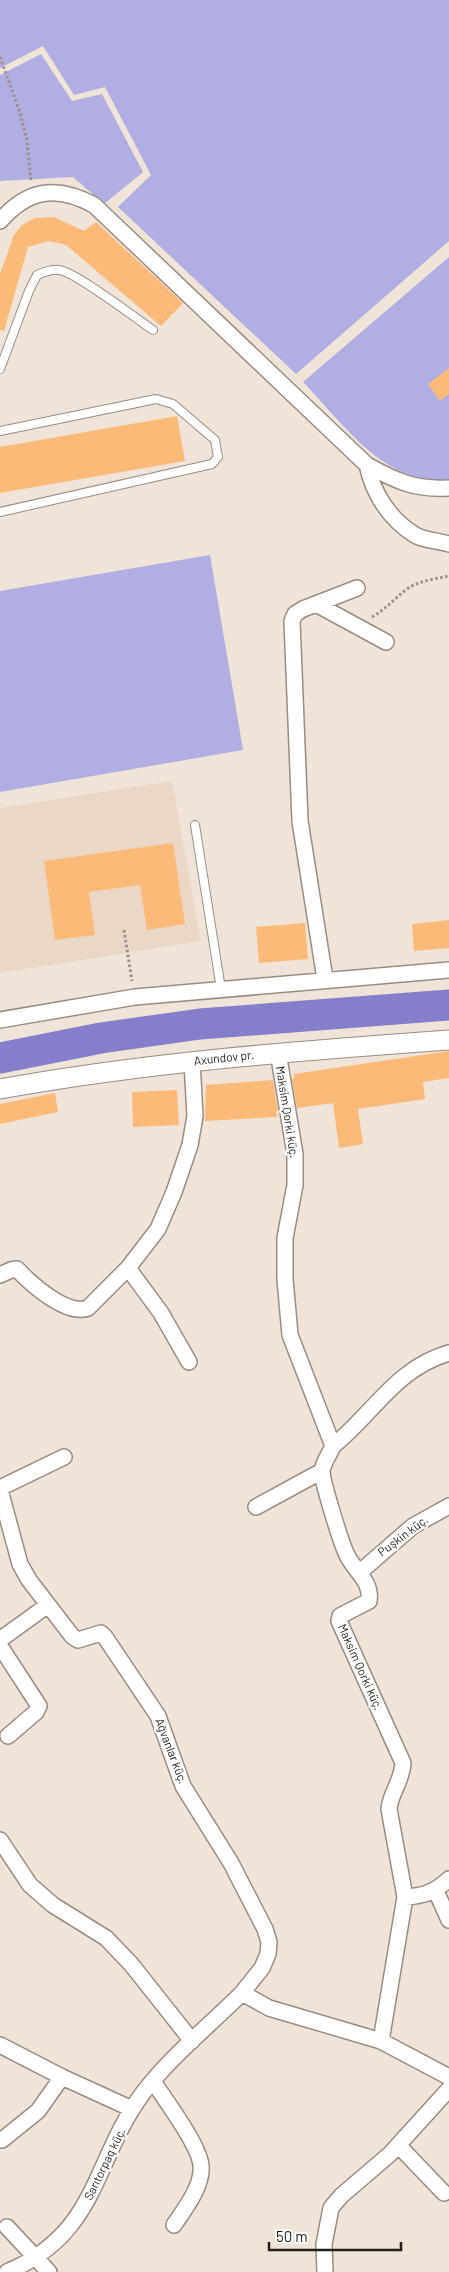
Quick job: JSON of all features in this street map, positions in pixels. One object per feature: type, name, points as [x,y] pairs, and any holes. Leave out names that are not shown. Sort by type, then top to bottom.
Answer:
[{"type":"street","points":[[0,221],[13,206],[32,195],[58,191],[78,196],[94,205],[367,465],[399,482],[430,489],[449,488]]},
{"type":"street","points":[[367,465],[371,485],[377,497],[396,519],[416,536],[449,544]]},
{"type":"street","points":[[325,979],[300,821],[292,620],[295,614],[356,588]]},
{"type":"street","points":[[316,604],[386,642]]},
{"type":"street","points":[[0,1020],[135,997],[325,979],[449,970]]},
{"type":"street","name":"Axundov pr.","points":[[0,1089],[80,1075],[192,1061],[278,1052],[449,1040]]},
{"type":"street","name":"Maksim Qorki küç.","points":[[278,1052],[295,1154],[295,1185],[285,1238],[285,1279],[290,1335],[333,1446]]},
{"type":"street","points":[[0,1275],[17,1269],[45,1293],[68,1308],[80,1312],[88,1308],[128,1268],[158,1229],[174,1192],[190,1145],[195,1116],[192,1061]]},
{"type":"street","points":[[128,1268],[161,1313],[189,1362]]},
{"type":"street","points":[[256,1507],[322,1470],[333,1446],[353,1430],[390,1388],[411,1369],[434,1357],[449,1353]]},
{"type":"street","points":[[0,1489],[64,1457]]},
{"type":"street","name":"Maksim Qorki küç.","points":[[322,1470],[342,1545],[348,1559],[360,1572],[370,1593],[369,1601],[362,1607],[340,1616],[339,1621],[403,1763],[402,1778],[390,1799],[389,1809],[405,1897],[381,2041]]},
{"type":"street","name":"Ağvanlar küç.","points":[[0,1489],[10,1520],[14,1545],[20,1564],[29,1580],[78,1640],[100,1633],[105,1637],[158,1716],[183,1786],[231,1863],[265,1929],[270,1942],[268,1954],[262,1968],[242,1993]]},
{"type":"street","name":"Puşkin küç.","points":[[360,1572],[413,1526],[449,1506]]},
{"type":"street","points":[[0,1532],[10,1520]]},
{"type":"street","points":[[8,1736],[36,1712],[39,1706],[0,1646],[1,1639],[48,1605]]},
{"type":"street","points":[[0,1840],[30,1885],[53,1905],[106,1938],[132,1964],[192,2041]]},
{"type":"street","points":[[405,1897],[419,1896],[436,1891],[449,1879]]},
{"type":"street","points":[[436,1891],[449,1920]]},
{"type":"street","points":[[242,1993],[270,2008],[381,2041],[449,2077]]},
{"type":"street","name":"Sarıtorpaq küç.","points":[[7,2272],[36,2257],[60,2239],[80,2214],[132,2109],[154,2081],[242,1993]]},
{"type":"street","points":[[0,2045],[62,2077],[132,2109]]},
{"type":"street","points":[[2,2140],[38,2111],[62,2077]]},
{"type":"street","points":[[154,2081],[197,2151],[202,2167],[193,2197],[174,2225]]},
{"type":"street","points":[[325,2272],[324,2244],[331,2208],[341,2196],[367,2175],[398,2145],[449,2089]]},
{"type":"street","points":[[398,2145],[444,2192]]},
{"type":"street","points":[[6,2227],[49,2272]]},
{"type":"lane","points":[[0,369],[29,291],[37,275],[51,270],[61,269],[153,330]]},
{"type":"lane","points":[[0,431],[156,399],[174,404],[215,440],[218,457],[212,464],[0,512]]},
{"type":"lane","points":[[195,825],[221,989]]},
{"type":"path","points":[[0,58],[19,110],[27,140],[32,195]]},
{"type":"path","points":[[357,626],[387,609],[408,588],[426,581],[449,576]]},
{"type":"path","points":[[124,930],[135,997]]},
{"type":"shaded area","points":[[0,0],[449,0],[449,241],[296,374],[118,207],[151,175],[105,87],[74,95],[43,46],[0,68]]},
{"type":"shaded area","points":[[41,54],[72,101],[102,94],[143,172],[104,204],[73,177],[0,181],[0,75]]},
{"type":"shaded area","points":[[449,257],[449,480],[426,479],[404,473],[367,449],[303,382]]},
{"type":"shaded area","points":[[210,555],[243,750],[0,792],[0,591]]},
{"type":"shaded area","points":[[172,781],[201,941],[0,973],[0,808]]},
{"type":"building","points":[[54,217],[84,231],[96,222],[183,303],[161,326],[66,245],[49,241],[28,247],[4,331],[0,330],[0,274],[14,235],[22,225],[35,218]]},
{"type":"building","points":[[449,368],[449,394],[440,401],[428,384]]},
{"type":"building","points":[[177,416],[185,461],[0,493],[0,447]]},
{"type":"building","points":[[173,843],[185,924],[147,930],[140,885],[89,892],[95,935],[55,940],[44,861]]},
{"type":"building","points":[[449,920],[449,948],[414,951],[412,924]]},
{"type":"building","points":[[305,923],[308,959],[259,963],[256,927]]},
{"type":"building","points":[[449,1051],[449,1078],[423,1082],[425,1099],[358,1109],[363,1144],[339,1148],[333,1103],[297,1108],[292,1079],[294,1074]]},
{"type":"building","points":[[273,1080],[278,1111],[276,1111],[277,1117],[205,1121],[206,1085]]},
{"type":"building","points":[[177,1090],[179,1125],[133,1127],[132,1092]]},
{"type":"building","points":[[55,1093],[58,1112],[0,1124],[0,1104]]},
{"type":"waterway","points":[[0,1058],[101,1038],[200,1024],[449,1005]]}]
